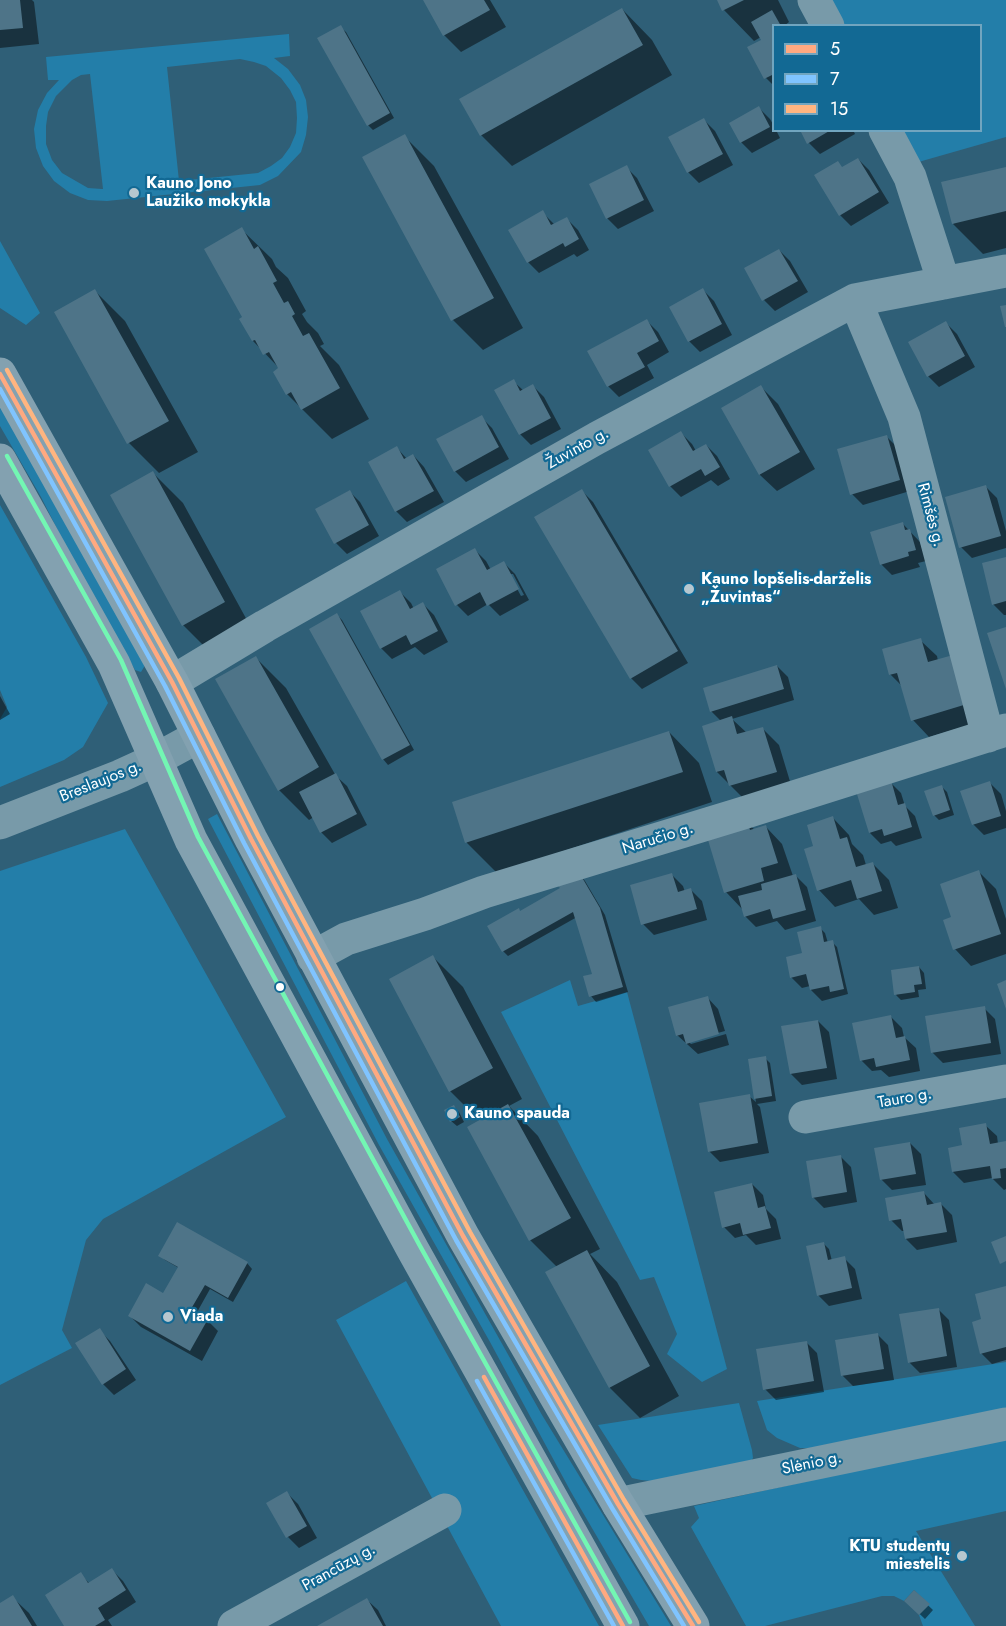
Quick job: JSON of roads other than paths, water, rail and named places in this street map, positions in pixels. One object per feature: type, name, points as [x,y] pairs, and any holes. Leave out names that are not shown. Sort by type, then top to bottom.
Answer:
[{"type":"main road","points":[[0,374],[172,682],[313,957],[463,1236],[618,1504],[693,1626]]},
{"type":"main road","points":[[0,460],[114,663],[191,840],[413,1250],[623,1626]]},
{"type":"street","points":[[814,0],[827,24]]},
{"type":"street","points":[[886,132],[910,177],[944,283]]},
{"type":"street","name":"Žuvinto g.","points":[[172,682],[275,620],[587,444],[855,300],[1006,271]]},
{"type":"street","name":"Rimšės g.","points":[[855,300],[904,417],[997,733]]},
{"type":"street","name":"Naručio g.","points":[[313,957],[346,939],[484,892],[997,733]]},
{"type":"street","name":"Breslaujos g.","points":[[0,823],[120,776],[199,736]]},
{"type":"street","name":"Tauro g.","points":[[805,1117],[1006,1081]]},
{"type":"street","name":"Slėnio g.","points":[[618,1504],[1006,1424]]},
{"type":"street","name":"Prancūzų g.","points":[[234,1626],[445,1510]]},
{"type":"place","name":"Kauno Jono Laužiko mokykla","points":[[134,193]]},
{"type":"place","name":"Kauno lopšelis-darželis „Žuvintas“","points":[[689,589]]},
{"type":"place","name":"Kauno spauda","points":[[452,1114]]},
{"type":"place","name":"Viada","points":[[168,1317]]},
{"type":"place","name":"KTU studentų miestelis","points":[[962,1556]]}]
